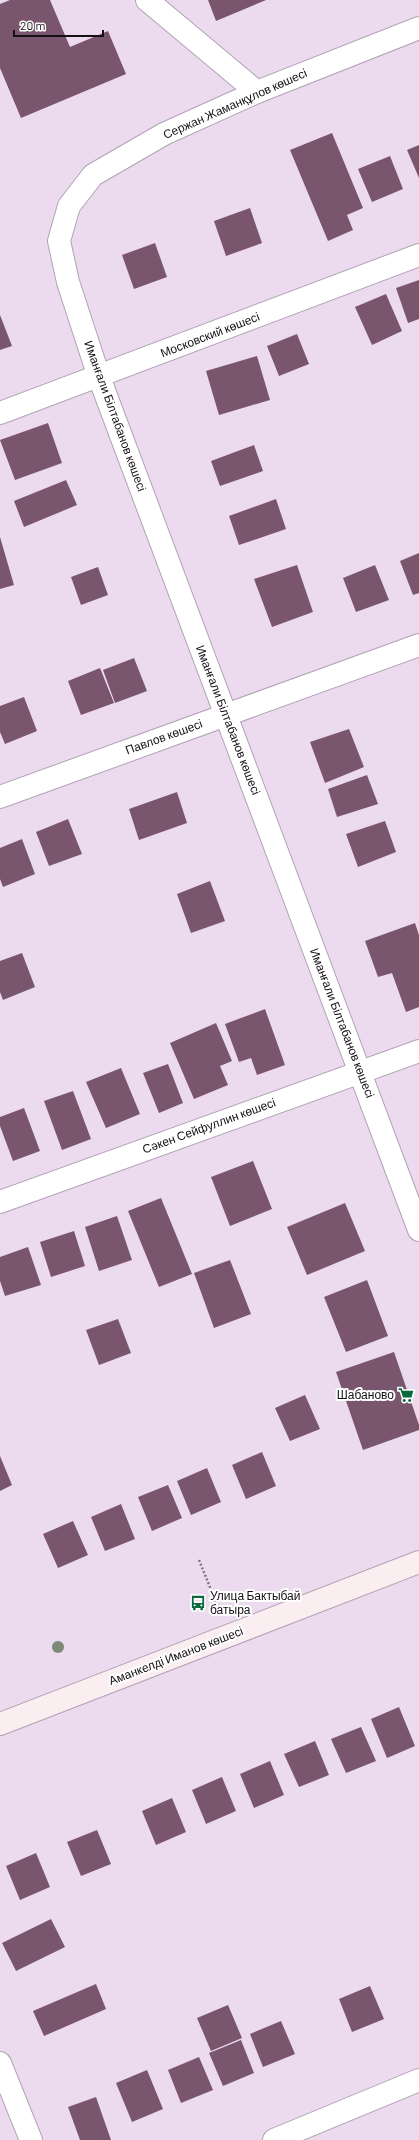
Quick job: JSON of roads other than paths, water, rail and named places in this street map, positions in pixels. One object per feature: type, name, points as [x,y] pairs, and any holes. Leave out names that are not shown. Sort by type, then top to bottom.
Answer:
[{"type":"main road","name":"Аманкелді Иманов көшесі","points":[[0,1724],[419,1562]]},
{"type":"street","points":[[147,0],[257,92]]},
{"type":"street","name":"Сержан Жаманқұлов көшесі","points":[[69,206],[93,174],[164,134],[257,92],[419,28]]},
{"type":"street","name":"Иманғали Білтабанов көшесі","points":[[69,206],[59,241],[68,282],[99,377],[419,1230]]},
{"type":"street","name":"Московский көшесі","points":[[0,413],[99,377],[419,255]]},
{"type":"street","name":"Павлов көшесі","points":[[0,797],[419,645]]},
{"type":"street","name":"Сәкен Сейфуллин көшесі","points":[[0,1202],[419,1051]]},
{"type":"street","points":[[0,2063],[31,2140]]},
{"type":"street","points":[[274,2140],[419,2080]]},
{"type":"place","name":"Шабаново","points":[[406,1395]]},
{"type":"place","name":"Улица Бактыбай батыра","points":[[198,1603]]}]
